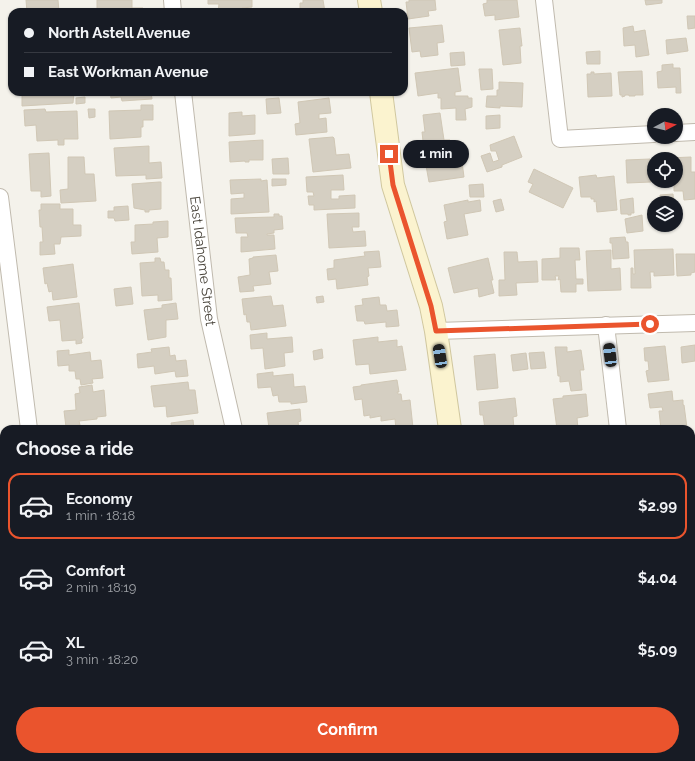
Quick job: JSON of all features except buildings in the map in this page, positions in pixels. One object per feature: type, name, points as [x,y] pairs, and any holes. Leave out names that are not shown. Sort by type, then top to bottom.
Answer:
[{"type":"street","points":[[544,0],[560,139],[647,134]]},
{"type":"street","name":"East Idahome Street","points":[[183,96],[209,319],[233,425]]},
{"type":"street","points":[[382,96],[393,185],[431,306],[449,425]]},
{"type":"street","points":[[683,133],[695,132]]},
{"type":"street","points":[[0,197],[28,425]]},
{"type":"street","points":[[436,331],[695,323]]},
{"type":"street","points":[[606,325],[618,425]]},
{"type":"route","points":[[389,154],[393,185],[431,306],[436,331],[650,324]]}]
